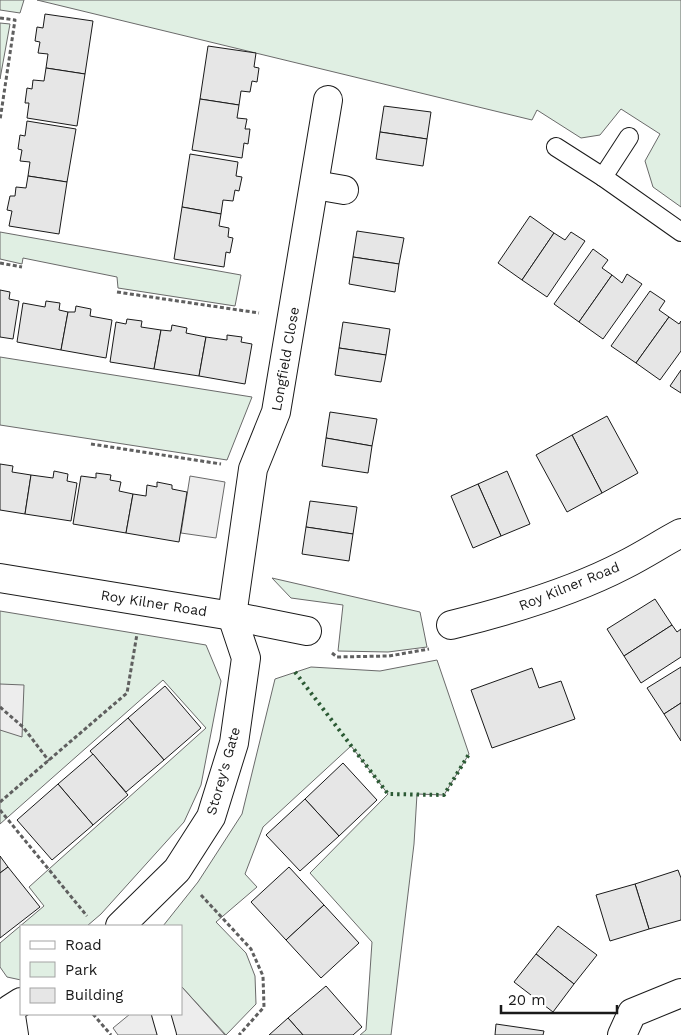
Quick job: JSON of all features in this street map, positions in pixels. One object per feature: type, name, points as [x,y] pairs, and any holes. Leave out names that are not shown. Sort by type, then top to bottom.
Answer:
[{"type":"street","name":"Longfield Close","points":[[232,616],[254,469],[276,412],[328,100]]},
{"type":"street","points":[[315,185],[344,190]]},
{"type":"street","name":"Roy Kilner Road","points":[[451,625],[498,614],[567,589],[623,565],[681,533]]},
{"type":"street","name":"Roy Kilner Road","points":[[0,578],[232,616],[307,631]]},
{"type":"street","name":"Storey's Gate","points":[[121,925],[177,870],[211,817],[234,743],[246,658],[232,616]]},
{"type":"street","points":[[622,1035],[632,1013],[681,993]]},
{"type":"lane","points":[[603,178],[629,137]]},
{"type":"lane","points":[[556,147],[681,232]]},
{"type":"lane","points":[[161,1015],[167,1035]]},
{"type":"path","points":[[0,18],[15,20],[0,120]]},
{"type":"path","points":[[0,263],[22,267]]},
{"type":"path","points":[[117,292],[292,318]]},
{"type":"path","points":[[91,444],[254,469]]},
{"type":"path","points":[[0,802],[127,693],[142,601]]},
{"type":"path","points":[[307,631],[337,657],[389,656],[434,648],[451,625]]},
{"type":"path","points":[[0,707],[23,727],[49,761]]},
{"type":"path","points":[[0,810],[90,919]]},
{"type":"path","points":[[177,870],[251,949],[263,976],[264,1007],[238,1035]]},
{"type":"path","points":[[95,1015],[111,1035]]},
{"type":"green space","points":[[0,0],[24,0],[20,13],[0,10]]},
{"type":"green space","points":[[37,0],[681,0],[681,207],[653,187],[645,161],[660,134],[621,109],[600,135],[581,138],[537,110],[532,120]]},
{"type":"green space","points":[[0,23],[10,24],[0,79]]},
{"type":"green space","points":[[0,232],[241,275],[235,306],[118,288],[117,277],[23,258],[22,264],[0,259]]},
{"type":"green space","points":[[0,357],[252,397],[227,460],[0,425]]},
{"type":"green space","points":[[272,578],[420,612],[427,647],[388,652],[338,651],[343,605],[291,598]]},
{"type":"green space","points":[[0,611],[206,645],[221,681],[201,785],[184,822],[101,914],[88,925],[21,925],[44,906],[29,887],[206,728],[163,680],[0,824]]},
{"type":"green space","points":[[437,660],[469,754],[444,795],[417,794],[414,844],[391,1035],[360,1035],[366,1030],[372,942],[310,873],[388,794],[351,746],[263,827],[245,874],[257,887],[216,922],[246,953],[255,976],[256,1004],[226,1035],[182,987],[182,925],[164,925],[198,882],[242,814],[275,679],[311,667],[380,671]]},
{"type":"green space","points":[[20,926],[20,980],[7,977],[0,967],[0,943]]},
{"type":"shaded area","points":[[190,476],[225,482],[216,538],[181,533]]},
{"type":"shaded area","points":[[0,684],[24,685],[22,737],[0,730]]},
{"type":"shaded area","points":[[182,987],[225,1035],[118,1035],[113,1028],[129,1015],[182,1015]]},
{"type":"building","points":[[45,14],[93,21],[85,74],[46,68],[48,54],[38,53],[40,42],[35,41],[37,27],[43,28]]},
{"type":"building","points":[[208,46],[256,53],[254,67],[259,68],[257,82],[252,81],[250,92],[241,91],[239,105],[200,99]]},
{"type":"building","points":[[46,68],[85,74],[77,126],[27,118],[29,103],[25,103],[27,88],[32,89],[33,80],[44,81]]},
{"type":"building","points":[[200,99],[239,105],[237,118],[247,119],[245,129],[250,129],[248,144],[244,143],[242,158],[192,150]]},
{"type":"building","points":[[384,106],[431,112],[427,139],[380,132]]},
{"type":"building","points":[[27,121],[76,129],[67,182],[28,176],[30,162],[20,161],[22,150],[18,149],[20,135],[25,136]]},
{"type":"building","points":[[380,132],[427,139],[423,166],[376,159]]},
{"type":"building","points":[[190,154],[238,162],[236,176],[242,177],[239,191],[235,190],[233,201],[223,200],[221,214],[182,207]]},
{"type":"building","points":[[28,176],[67,182],[59,234],[9,226],[12,211],[7,210],[10,196],[15,196],[16,187],[26,188]]},
{"type":"building","points":[[182,207],[221,214],[219,226],[229,228],[228,237],[233,238],[230,253],[226,252],[224,267],[174,259]]},
{"type":"building","points":[[530,216],[554,233],[522,280],[498,263]]},
{"type":"building","points":[[357,231],[404,238],[399,264],[353,257]]},
{"type":"building","points":[[571,232],[585,241],[547,297],[522,280],[554,233],[565,240]]},
{"type":"building","points":[[593,249],[608,260],[602,268],[612,275],[579,322],[554,304]]},
{"type":"building","points":[[353,257],[399,264],[395,292],[349,284]]},
{"type":"building","points":[[627,274],[642,284],[603,339],[579,322],[612,275],[622,283]]},
{"type":"building","points":[[0,290],[10,292],[9,299],[19,301],[13,339],[0,337]]},
{"type":"building","points":[[650,291],[665,301],[659,310],[669,317],[636,363],[611,346]]},
{"type":"building","points":[[46,301],[60,303],[59,310],[68,312],[61,350],[17,342],[23,303],[45,307]]},
{"type":"building","points":[[76,306],[91,309],[90,316],[112,320],[106,358],[61,350],[68,312],[75,312]]},
{"type":"building","points":[[669,317],[679,324],[681,321],[681,351],[660,380],[636,363]]},
{"type":"building","points":[[127,319],[142,321],[141,327],[161,330],[154,369],[110,362],[116,322],[126,324]]},
{"type":"building","points":[[343,322],[390,329],[386,355],[339,348]]},
{"type":"building","points":[[172,325],[187,328],[186,333],[206,337],[199,376],[154,369],[161,330],[171,331]]},
{"type":"building","points":[[227,335],[242,337],[241,342],[252,344],[245,384],[199,376],[206,337],[227,340]]},
{"type":"building","points":[[339,348],[386,355],[381,382],[335,375]]},
{"type":"building","points":[[681,370],[681,393],[670,386]]},
{"type":"building","points":[[330,412],[377,419],[372,446],[326,438]]},
{"type":"building","points":[[607,416],[638,473],[602,493],[572,435]]},
{"type":"building","points":[[572,435],[602,493],[567,512],[536,455]]},
{"type":"building","points":[[326,438],[372,446],[368,473],[322,466]]},
{"type":"building","points":[[0,464],[13,466],[12,472],[31,475],[25,514],[0,510]]},
{"type":"building","points":[[54,471],[68,474],[67,481],[77,483],[71,521],[25,514],[31,475],[53,478]]},
{"type":"building","points":[[507,471],[530,524],[501,536],[478,484]]},
{"type":"building","points":[[96,473],[111,475],[110,480],[121,482],[119,491],[133,494],[126,533],[73,524],[81,476],[96,478]]},
{"type":"building","points":[[157,482],[172,485],[172,489],[187,492],[179,542],[126,533],[133,494],[146,496],[147,485],[157,487]]},
{"type":"building","points":[[478,484],[501,536],[473,548],[451,496]]},
{"type":"building","points":[[310,501],[357,507],[353,534],[306,527]]},
{"type":"building","points":[[306,527],[353,534],[349,561],[302,554]]},
{"type":"building","points":[[655,599],[672,625],[624,656],[607,629]]},
{"type":"building","points":[[672,625],[677,632],[681,629],[681,657],[641,683],[624,656]]},
{"type":"building","points":[[681,667],[681,703],[664,714],[647,688]]},
{"type":"building","points":[[532,668],[539,688],[561,681],[575,719],[492,748],[471,690]]},
{"type":"building","points":[[165,686],[201,728],[164,760],[128,718]]},
{"type":"building","points":[[681,703],[681,741],[664,714]]},
{"type":"building","points":[[128,718],[164,760],[126,792],[90,751]]},
{"type":"building","points":[[93,754],[128,795],[93,825],[58,784]]},
{"type":"building","points":[[343,763],[377,800],[339,836],[305,799]]},
{"type":"building","points":[[58,784],[93,825],[52,860],[17,820]]},
{"type":"building","points":[[305,799],[339,836],[300,871],[266,835]]},
{"type":"building","points":[[0,856],[8,867],[0,873]]},
{"type":"building","points":[[8,867],[40,907],[0,938],[0,873]]},
{"type":"building","points":[[289,867],[324,905],[286,940],[251,902]]},
{"type":"building","points":[[678,870],[681,878],[681,920],[649,929],[635,884]]},
{"type":"building","points":[[635,884],[649,929],[610,941],[596,895]]},
{"type":"building","points":[[324,905],[359,943],[321,978],[286,940]]},
{"type":"building","points":[[558,926],[597,955],[574,984],[536,954]]},
{"type":"building","points":[[536,954],[574,984],[553,1012],[514,982]]},
{"type":"building","points":[[326,986],[362,1027],[353,1035],[303,1035],[288,1018]]},
{"type":"building","points":[[288,1018],[303,1035],[269,1035]]},
{"type":"building","points":[[496,1024],[544,1031],[543,1035],[495,1035]]},
{"type":"hedge","points":[[295,672],[388,794],[444,795],[469,754]]}]
